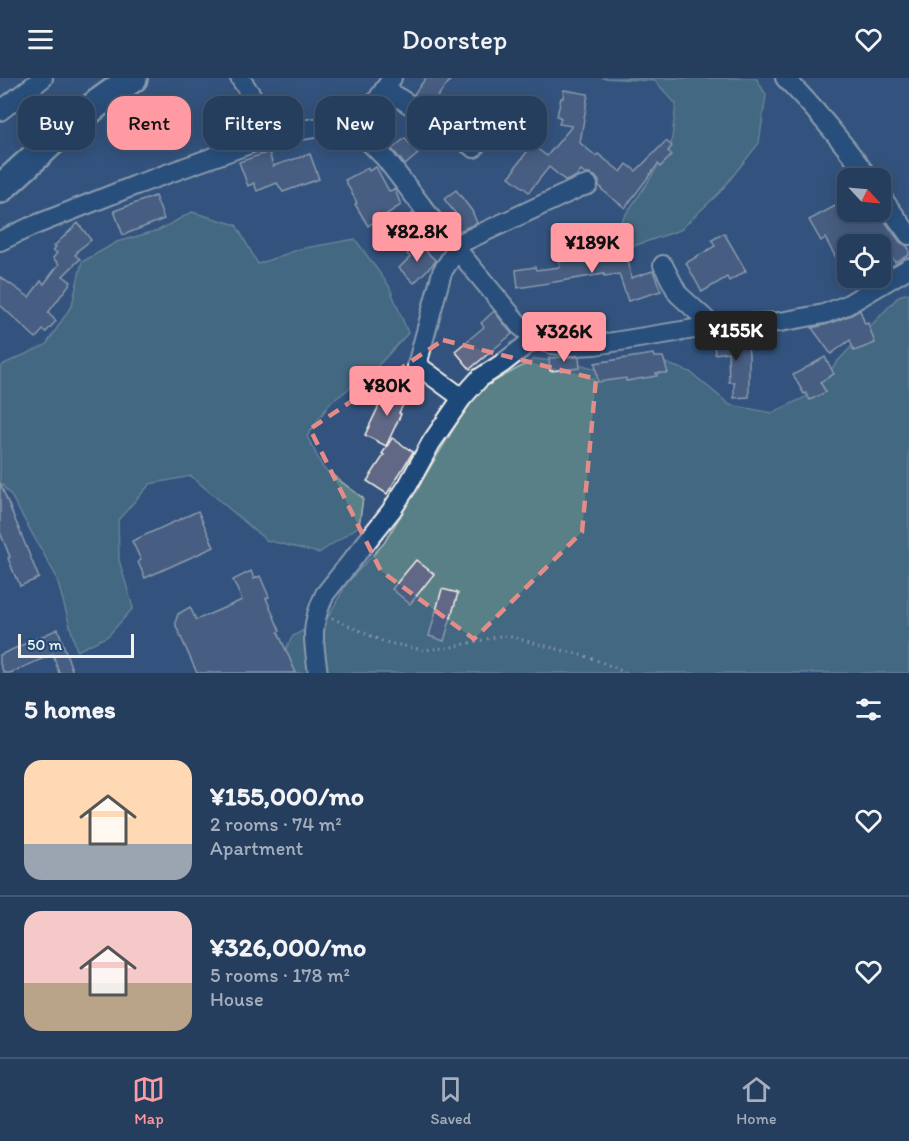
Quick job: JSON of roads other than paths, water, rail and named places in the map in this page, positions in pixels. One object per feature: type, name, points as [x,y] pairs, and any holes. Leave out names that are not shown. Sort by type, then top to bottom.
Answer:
[{"type":"highway","points":[[0,189],[98,103],[133,78]]},
{"type":"street","points":[[0,111],[43,78]]},
{"type":"street","points":[[240,78],[252,96]]},
{"type":"street","points":[[785,78],[843,142],[862,168]]},
{"type":"street","points":[[380,96],[389,83],[407,97]]},
{"type":"street","points":[[0,241],[30,226],[234,150]]},
{"type":"street","points":[[377,150],[520,326],[535,338],[551,344],[595,345],[713,326],[780,322],[824,314],[848,305],[909,268]]},
{"type":"street","points":[[462,398],[417,365],[442,272],[455,248],[588,185]]},
{"type":"street","points":[[891,210],[909,235]]},
{"type":"street","points":[[663,265],[678,294],[713,326]]},
{"type":"street","points":[[318,673],[313,632],[317,610],[325,594],[391,511],[462,398],[480,378],[535,338]]}]
